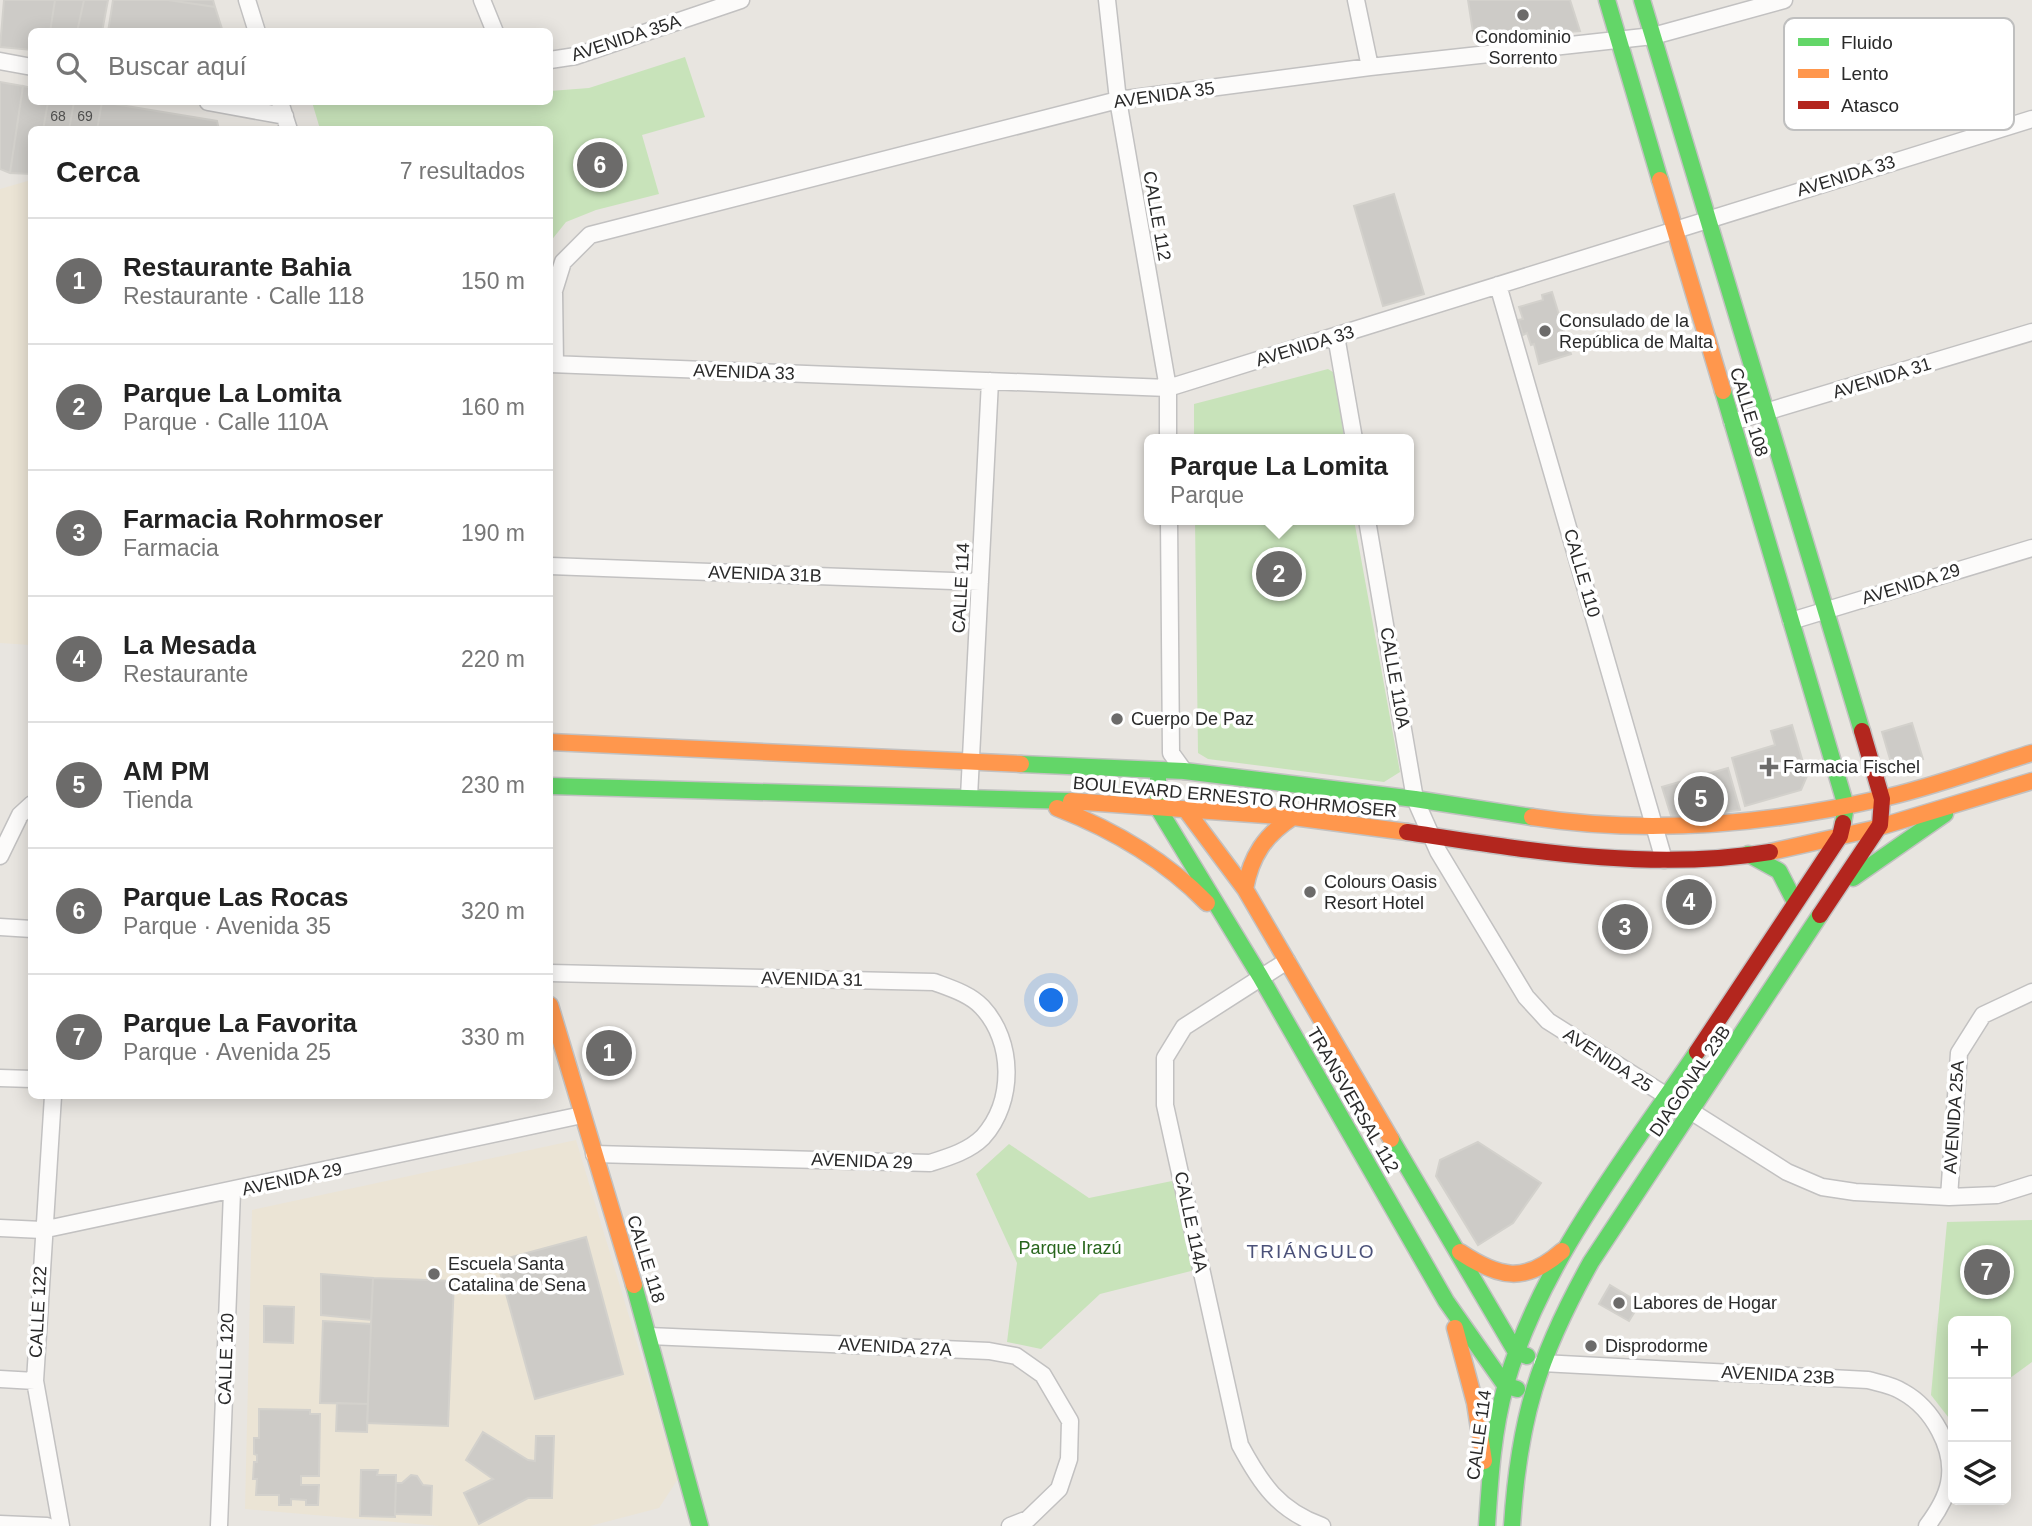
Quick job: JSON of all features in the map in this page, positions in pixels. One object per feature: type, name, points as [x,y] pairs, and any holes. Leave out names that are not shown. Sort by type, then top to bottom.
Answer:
[{"type":"street","points":[[247,0],[256,28]]},
{"type":"street","points":[[482,0],[493,28]]},
{"type":"street","name":"AVENIDA 35A","points":[[553,60],[576,56],[741,0]]},
{"type":"street","name":"CALLE 112","points":[[1107,0],[1118,100],[1167,388],[1168,434]]},
{"type":"street","points":[[1356,0],[1370,67]]},
{"type":"street","name":"CALLE 108","points":[[1607,0],[1846,806],[1840,836]]},
{"type":"street","name":"CALLE 108","points":[[1642,0],[1882,799],[1880,825]]},
{"type":"street","name":"AVENIDA 35","points":[[553,327],[554,290],[563,262],[590,236],[1118,100],[1370,67],[1653,36],[1784,0]]},
{"type":"street","points":[[0,61],[28,66]]},
{"type":"street","points":[[224,105],[284,116]]},
{"type":"street","name":"AVENIDA 33","points":[[2014,125],[2032,119]]},
{"type":"street","name":"AVENIDA 33","points":[[553,364],[1167,388],[1996,130]]},
{"type":"street","name":"CALLE 110","points":[[1498,285],[1664,860]]},
{"type":"street","name":"AVENIDA 31","points":[[1732,422],[2032,332]]},
{"type":"street","points":[[1336,336],[1353,434]]},
{"type":"street","name":"CALLE 114","points":[[969,797],[990,381]]},
{"type":"street","points":[[1169,525],[1171,753],[1185,790]]},
{"type":"street","name":"CALLE 110A","points":[[1368,525],[1415,799],[1431,834]]},
{"type":"street","name":"AVENIDA 29","points":[[1791,621],[2032,548]]},
{"type":"street","name":"AVENIDA 31B","points":[[553,566],[980,582]]},
{"type":"street","name":"BOULEVARD ERNESTO ROHRMOSER","points":[[553,741],[1158,770],[1185,790],[1293,817],[1612,860],[1664,860],[1748,854],[1840,836],[2032,781]]},
{"type":"street","points":[[1158,808],[1158,770],[1171,753]]},
{"type":"street","name":"BOULEVARD ERNESTO ROHRMOSER","points":[[553,786],[1028,798],[1158,808],[1185,790],[1415,799],[1551,820],[1656,828],[1719,826],[1882,799],[2032,753]]},
{"type":"street","name":"TRANSVERSAL 112","points":[[1185,790],[1516,1352]]},
{"type":"street","points":[[1028,798],[1075,814],[1121,836],[1173,872],[1201,897],[1235,934]]},
{"type":"street","points":[[1839,889],[1970,799]]},
{"type":"street","points":[[0,856],[20,815],[28,808]]},
{"type":"street","name":"TRANSVERSAL 112","points":[[1158,808],[1260,976],[1446,1301],[1505,1385]]},
{"type":"street","points":[[1245,889],[1248,867],[1258,846],[1273,829],[1293,817]]},
{"type":"street","name":"DIAGONAL 23B","points":[[1542,1363],[1561,1316],[1591,1262],[1880,825]]},
{"type":"street","name":"AVENIDA 25","points":[[1431,834],[1437,851],[1526,997],[1548,1021],[1787,1172],[1822,1187],[1855,1192],[1948,1197],[1997,1195],[2032,1184]]},
{"type":"street","name":"DIAGONAL 23B","points":[[1516,1352],[1567,1247],[1840,836]]},
{"type":"street","points":[[1748,854],[1765,859],[1780,870],[1790,885],[1795,902]]},
{"type":"street","points":[[0,927],[28,929]]},
{"type":"street","name":"CALLE 114A","points":[[1287,961],[1184,1027],[1165,1058],[1165,1105],[1240,1445],[1260,1483],[1301,1518],[1322,1526]]},
{"type":"street","name":"AVENIDA 31","points":[[553,973],[934,982],[961,992],[981,1006],[999,1030],[1007,1062],[1007,1086]]},
{"type":"street","name":"AVENIDA 25A","points":[[1948,1197],[1959,1053],[1983,1014],[2032,992]]},
{"type":"street","name":"CALLE 118","points":[[553,1015],[649,1336],[702,1526]]},
{"type":"street","points":[[0,1078],[28,1079]]},
{"type":"street","name":"AVENIDA 29","points":[[594,1154],[930,1163],[959,1154],[983,1137],[1007,1086]]},
{"type":"street","name":"CALLE 122","points":[[53,1099],[42,1230],[35,1381],[61,1526]]},
{"type":"street","name":"AVENIDA 29","points":[[0,1228],[42,1230],[232,1192],[582,1115]]},
{"type":"street","name":"CALLE 120","points":[[219,1526],[232,1192]]},
{"type":"street","points":[[1455,1249],[1498,1274],[1524,1275],[1549,1265],[1567,1247]]},
{"type":"street","points":[[1446,1301],[1475,1403],[1488,1509]]},
{"type":"street","name":"AVENIDA 27A","points":[[649,1336],[989,1351],[1016,1356],[1043,1375],[1070,1421],[1069,1459],[1059,1489],[1028,1519],[1010,1526]]},
{"type":"street","points":[[1512,1526],[1520,1440],[1542,1363],[1516,1352]]},
{"type":"street","name":"CALLE 114","points":[[1487,1526],[1497,1427],[1505,1385],[1516,1352]]},
{"type":"street","name":"AVENIDA 23B","points":[[1542,1363],[1868,1380],[1900,1390],[1927,1411],[1941,1434],[1949,1459],[1949,1483],[1927,1526]]},
{"type":"street","points":[[0,1379],[35,1381]]},
{"type":"street","points":[[1505,1385],[1531,1394]]},
{"type":"street","points":[[0,1524],[47,1526]]},
{"type":"shaded area","points":[[28,181],[28,645],[0,643],[0,189]]},
{"type":"shaded area","name":"Escuela Santa Catalina de Sena","points":[[576,1140],[678,1479],[659,1508],[590,1526],[440,1526],[245,1509],[252,1210]]},
{"type":"green space","points":[[685,57],[705,117],[642,135],[659,194],[596,210],[566,222],[553,238],[553,126],[319,126],[313,105],[553,105],[553,91],[589,88]]},
{"type":"green space","points":[[1328,369],[1336,374],[1343,434],[1194,434],[1194,404]]},
{"type":"green space","points":[[1195,525],[1355,525],[1400,772],[1384,782],[1208,759],[1198,753]]},
{"type":"green space","name":"Parque Irazú","points":[[1009,1144],[1089,1198],[1172,1181],[1195,1270],[1100,1294],[1041,1349],[1007,1342],[1017,1263],[976,1174]]},
{"type":"green space","points":[[2032,1220],[2032,1362],[2011,1377],[2011,1316],[1948,1316],[1948,1417],[1931,1395],[1947,1222]]},
{"type":"building","points":[[4,0],[55,0],[51,28],[28,28],[28,50],[0,47]]},
{"type":"building","points":[[55,0],[84,0],[78,28],[51,28]]},
{"type":"building","points":[[84,0],[108,0],[103,28],[78,28]]},
{"type":"building","points":[[113,0],[168,0],[215,7],[222,28],[109,28]]},
{"type":"building","points":[[168,0],[213,0],[215,7]]},
{"type":"building","name":"Condominio Sorrento","points":[[1468,0],[1570,0],[1580,31],[1474,39]]},
{"type":"building","points":[[0,82],[23,86],[10,173],[0,169]]},
{"type":"building","points":[[23,86],[28,87],[28,105],[47,105],[44,126],[28,126],[28,174],[10,173]]},
{"type":"building","points":[[47,105],[73,105],[70,126],[44,126]]},
{"type":"building","points":[[73,105],[101,105],[98,126],[70,126]]},
{"type":"building","points":[[101,105],[120,105],[217,121],[218,126],[98,126]]},
{"type":"building","points":[[1394,194],[1424,294],[1383,306],[1354,206]]},
{"type":"building","points":[[1552,292],[1571,354],[1539,364],[1534,344],[1531,345],[1527,333],[1523,335],[1518,320],[1523,319],[1519,307],[1543,300],[1542,295]]},
{"type":"building","points":[[1912,723],[1923,759],[1901,766],[1890,759],[1882,732]]},
{"type":"building","name":"Farmacia Fischel","points":[[1792,725],[1807,776],[1801,790],[1745,806],[1732,758],[1775,745],[1771,731]]},
{"type":"building","points":[[1728,768],[1740,810],[1672,819],[1662,787]]},
{"type":"building","points":[[1478,1142],[1541,1183],[1513,1223],[1478,1245],[1436,1176],[1440,1160]]},
{"type":"building","points":[[586,1237],[623,1374],[535,1399],[497,1261]]},
{"type":"building","points":[[321,1274],[373,1278],[371,1320],[321,1315]]},
{"type":"building","points":[[373,1278],[454,1281],[448,1426],[367,1423]]},
{"type":"building","name":"Labores de Hogar","points":[[1610,1285],[1640,1303],[1629,1321],[1599,1304]]},
{"type":"building","points":[[264,1306],[294,1307],[293,1343],[264,1342]]},
{"type":"building","points":[[323,1321],[371,1324],[368,1404],[320,1403]]},
{"type":"building","points":[[337,1403],[368,1404],[367,1432],[336,1431]]},
{"type":"building","points":[[259,1409],[310,1410],[310,1414],[320,1414],[319,1476],[301,1476],[301,1485],[319,1485],[318,1505],[306,1505],[306,1500],[291,1499],[291,1505],[279,1505],[279,1495],[256,1495],[257,1479],[253,1479],[254,1462],[257,1462],[254,1438],[259,1438]]},
{"type":"building","points":[[483,1432],[528,1460],[535,1461],[536,1436],[554,1436],[552,1498],[528,1498],[479,1524],[464,1493],[493,1479],[466,1460]]},
{"type":"building","points":[[361,1470],[378,1470],[377,1475],[396,1475],[395,1517],[360,1516]]},
{"type":"building","points":[[411,1475],[417,1476],[423,1485],[432,1486],[431,1515],[395,1514],[396,1483],[402,1483]]},
{"type":"traffic: fast","points":[[1607,0],[1660,180]]},
{"type":"traffic: fast","points":[[1642,0],[1862,731]]},
{"type":"traffic: fast","points":[[1723,391],[1846,806],[1843,823]]},
{"type":"traffic: fast","points":[[1021,764],[1184,771],[1415,799],[1532,817]]},
{"type":"traffic: fast","points":[[1158,770],[1158,808],[1260,976],[1446,1301],[1505,1385],[1517,1389]]},
{"type":"traffic: fast","points":[[553,786],[1071,801]]},
{"type":"traffic: fast","points":[[1853,878],[1945,814]]},
{"type":"traffic: fast","points":[[1748,854],[1779,871],[1795,902]]},
{"type":"traffic: fast","points":[[1512,1526],[1520,1453],[1534,1389],[1557,1328],[1573,1296],[1591,1262],[1820,915]]},
{"type":"traffic: fast","points":[[1487,1526],[1498,1419],[1521,1339],[1541,1295],[1588,1211],[1697,1052]]},
{"type":"traffic: fast","points":[[1391,1139],[1516,1352],[1527,1356]]},
{"type":"traffic: fast","points":[[634,1285],[700,1526]]},
{"type":"traffic: slow","points":[[1660,180],[1723,391]]},
{"type":"traffic: slow","points":[[553,742],[1021,764]]},
{"type":"traffic: slow","points":[[1532,817],[1662,826],[1749,821],[1836,808],[1898,794],[2032,753]]},
{"type":"traffic: slow","points":[[1770,852],[1873,829],[2032,781]]},
{"type":"traffic: slow","points":[[1071,801],[1293,817],[1407,832]]},
{"type":"traffic: slow","points":[[1057,808],[1118,836],[1156,859],[1207,903]]},
{"type":"traffic: slow","points":[[1186,810],[1245,889],[1391,1139]]},
{"type":"traffic: slow","points":[[1245,889],[1255,856],[1267,839],[1293,817]]},
{"type":"traffic: slow","points":[[553,1015],[634,1285]]},
{"type":"traffic: slow","points":[[1460,1252],[1487,1267],[1512,1274],[1536,1269],[1562,1251]]},
{"type":"traffic: slow","points":[[1455,1328],[1475,1403],[1484,1461]]},
{"type":"traffic: jam","points":[[1820,915],[1880,825],[1882,799],[1862,731]]},
{"type":"traffic: jam","points":[[1697,1052],[1840,836],[1843,823]]},
{"type":"traffic: jam","points":[[1407,832],[1542,852],[1633,859],[1725,858],[1770,852]]},
{"type":"place","name":"Condominio Sorrento","points":[[1523,15]]},
{"type":"place","name":"Parque Las Rocas","points":[[600,165]]},
{"type":"place","name":"Consulado de la República de Malta","points":[[1545,331]]},
{"type":"place","name":"Parque La Lomita","points":[[1279,574]]},
{"type":"place","name":"Cuerpo De Paz","points":[[1117,719]]},
{"type":"place","name":"Farmacia Fischel","points":[[1769,767]]},
{"type":"place","name":"AM PM","points":[[1701,799]]},
{"type":"place","name":"Colours Oasis Resort Hotel","points":[[1310,892]]},
{"type":"place","name":"La Mesada","points":[[1689,902]]},
{"type":"place","name":"Farmacia Rohrmoser","points":[[1625,927]]},
{"type":"place","name":"Restaurante Bahia","points":[[609,1053]]},
{"type":"place","name":"Parque La Favorita","points":[[1987,1272]]},
{"type":"place","name":"Escuela Santa Catalina de Sena","points":[[434,1274]]},
{"type":"place","name":"Labores de Hogar","points":[[1619,1303]]},
{"type":"place","name":"Disprodorme","points":[[1591,1346]]},
{"type":"district","name":"TRIÁNGULO","points":[[1311,1251]]}]
